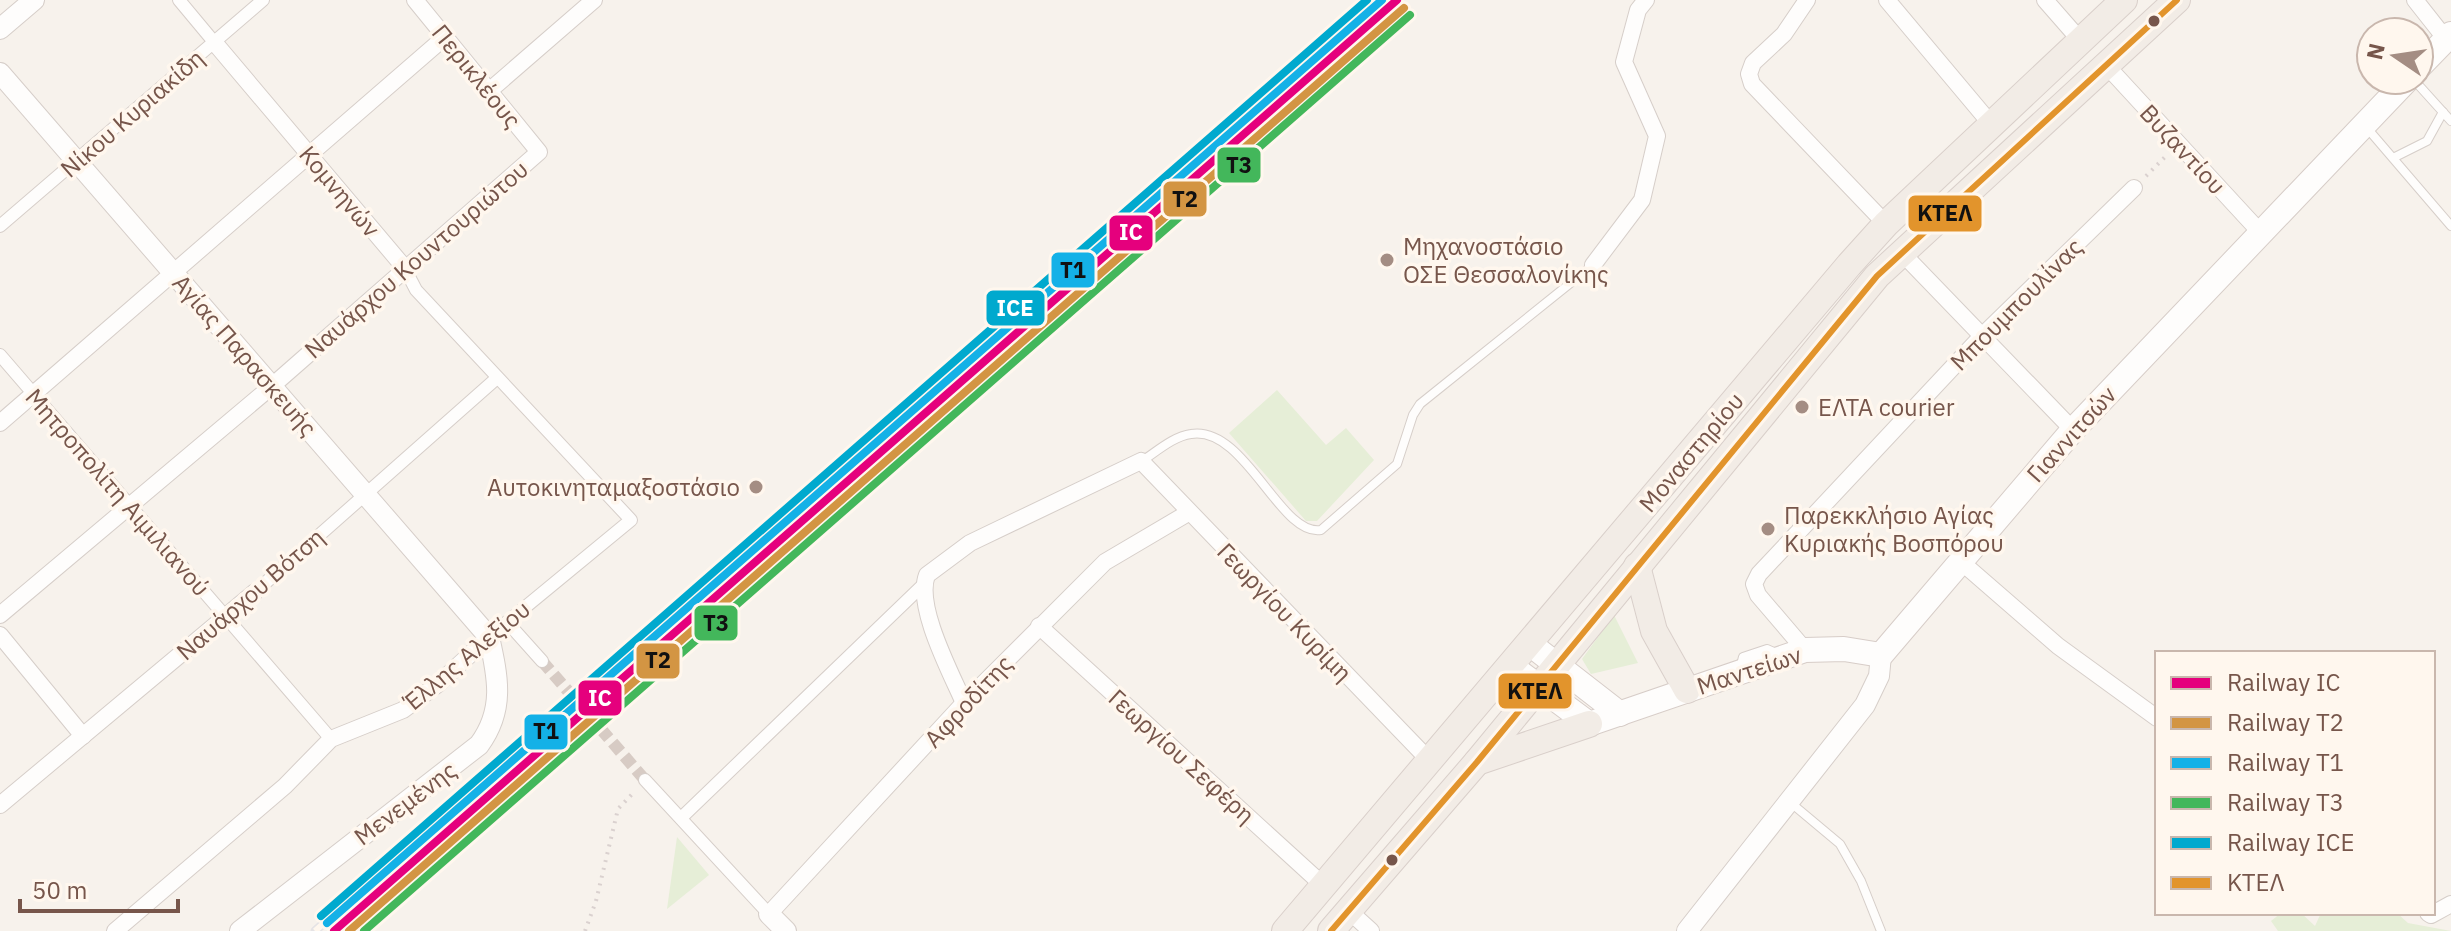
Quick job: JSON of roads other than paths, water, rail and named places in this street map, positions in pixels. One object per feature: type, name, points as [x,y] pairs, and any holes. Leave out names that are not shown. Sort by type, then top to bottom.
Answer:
[{"type":"main road","name":"Μοναστηρίου","points":[[1285,931],[1886,224],[2124,0]]},
{"type":"main road","name":"Μοναστηρίου","points":[[1331,931],[1477,762],[1901,252],[2177,0]]},
{"type":"main road","name":"Γιαννιτσών","points":[[1881,655],[2073,430],[2391,96]]},
{"type":"main road","points":[[1637,566],[1654,631],[1687,690]]},
{"type":"main road","points":[[1530,644],[1620,714]]},
{"type":"main road","name":"Μαντείων","points":[[1589,724],[1805,650],[1844,649],[1881,655]]},
{"type":"main road","points":[[1511,666],[1589,724]]},
{"type":"main road","points":[[1477,762],[1589,724]]},
{"type":"street","points":[[0,29],[34,0]]},
{"type":"street","name":"Κομνηνών","points":[[179,0],[404,267],[416,290],[631,520]]},
{"type":"street","name":"Νίκου Κυριακίδη","points":[[0,226],[263,0]]},
{"type":"street","name":"Περικλέους","points":[[415,0],[539,152]]},
{"type":"street","points":[[489,91],[594,0]]},
{"type":"street","points":[[1593,265],[1642,200],[1657,136],[1624,62],[1638,10],[1646,0]]},
{"type":"street","points":[[1807,0],[1784,34],[1754,62],[1749,74],[1755,89],[1886,224]]},
{"type":"street","points":[[1887,0],[1991,124]]},
{"type":"street","points":[[2045,0],[2080,40]]},
{"type":"street","points":[[2415,0],[2448,36]]},
{"type":"street","points":[[0,423],[445,37]]},
{"type":"street","name":"Βυζαντίου","points":[[2106,65],[2260,232]]},
{"type":"street","name":"Αγίας Παρασκευής","points":[[0,73],[489,637]]},
{"type":"street","name":"Ναυάρχου Κουντουριώτου","points":[[0,615],[272,386],[404,267],[539,152]]},
{"type":"street","name":"Μπουμπουλίνας","points":[[1805,650],[1758,595],[1756,579],[1981,337],[2134,188]]},
{"type":"street","points":[[1901,252],[2073,430]]},
{"type":"street","name":"Μητροπολίτη Αιμιλιανού","points":[[0,355],[331,739]]},
{"type":"street","name":"Ναυάρχου Βότση","points":[[0,805],[226,617],[497,378]]},
{"type":"street","points":[[681,818],[924,584],[934,569],[970,543],[1141,461]]},
{"type":"street","name":"Γεωργίου Κυρίμη","points":[[1141,461],[1430,761]]},
{"type":"street","name":"Αφροδίτης","points":[[769,914],[964,703],[1105,562],[1188,513]]},
{"type":"street","name":"Έλλης Αλεξίου","points":[[115,931],[285,786],[331,739],[378,722],[414,702],[631,520]]},
{"type":"street","points":[[1959,560],[2058,646],[2155,717]]},
{"type":"street","points":[[924,584],[930,619],[964,703]]},
{"type":"street","points":[[507,622],[542,661]]},
{"type":"street","name":"Γεωργίου Σεφέρη","points":[[1039,626],[1324,886]]},
{"type":"street","points":[[0,635],[83,736]]},
{"type":"street","name":"Μενεμένης","points":[[240,931],[479,745],[491,727],[498,701],[489,637]]},
{"type":"street","name":"Γιαννιτσών","points":[[1687,931],[1865,705],[1879,676],[1881,655]]},
{"type":"street","points":[[645,780],[786,931]]},
{"type":"street","points":[[1349,911],[1371,931]]},
{"type":"lane","points":[[2428,96],[2451,121]]},
{"type":"lane","points":[[2395,157],[2427,141],[2443,112]]},
{"type":"lane","points":[[2364,124],[2451,226]]},
{"type":"lane","points":[[1141,461],[1187,434],[1203,434],[1238,457],[1303,526],[1321,530],[1397,464],[1413,415],[1420,404],[1593,265]]},
{"type":"lane","points":[[1741,665],[1743,657],[1767,649],[1776,653]]},
{"type":"lane","points":[[1788,800],[1840,844],[1861,881],[1881,931]]},
{"type":"tunnel","points":[[542,661],[645,780]]},
{"type":"railway","points":[[315,931],[1376,0]]},
{"type":"rail line","name":"ICE","points":[[321,916],[1367,0]]},
{"type":"rail line","name":"T1","points":[[327,923],[1382,0]]},
{"type":"rail line","name":"IC","points":[[334,931],[1397,0]]},
{"type":"rail line","name":"T2","points":[[349,931],[1404,8]]},
{"type":"rail line","name":"T3","points":[[364,931],[1410,15]]},
{"type":"place","name":"Μηχανοστάσιο ΟΣΕ Θεσσαλονίκης","points":[[1387,260]]},
{"type":"place","name":"ΕΛΤΑ courier","points":[[1802,407]]},
{"type":"place","name":"Αυτοκινηταμαξοστάσιο","points":[[756,487]]},
{"type":"place","name":"Παρεκκλήσιο Αγίας Κυριακής Βοσπόρου","points":[[1768,529]]}]
